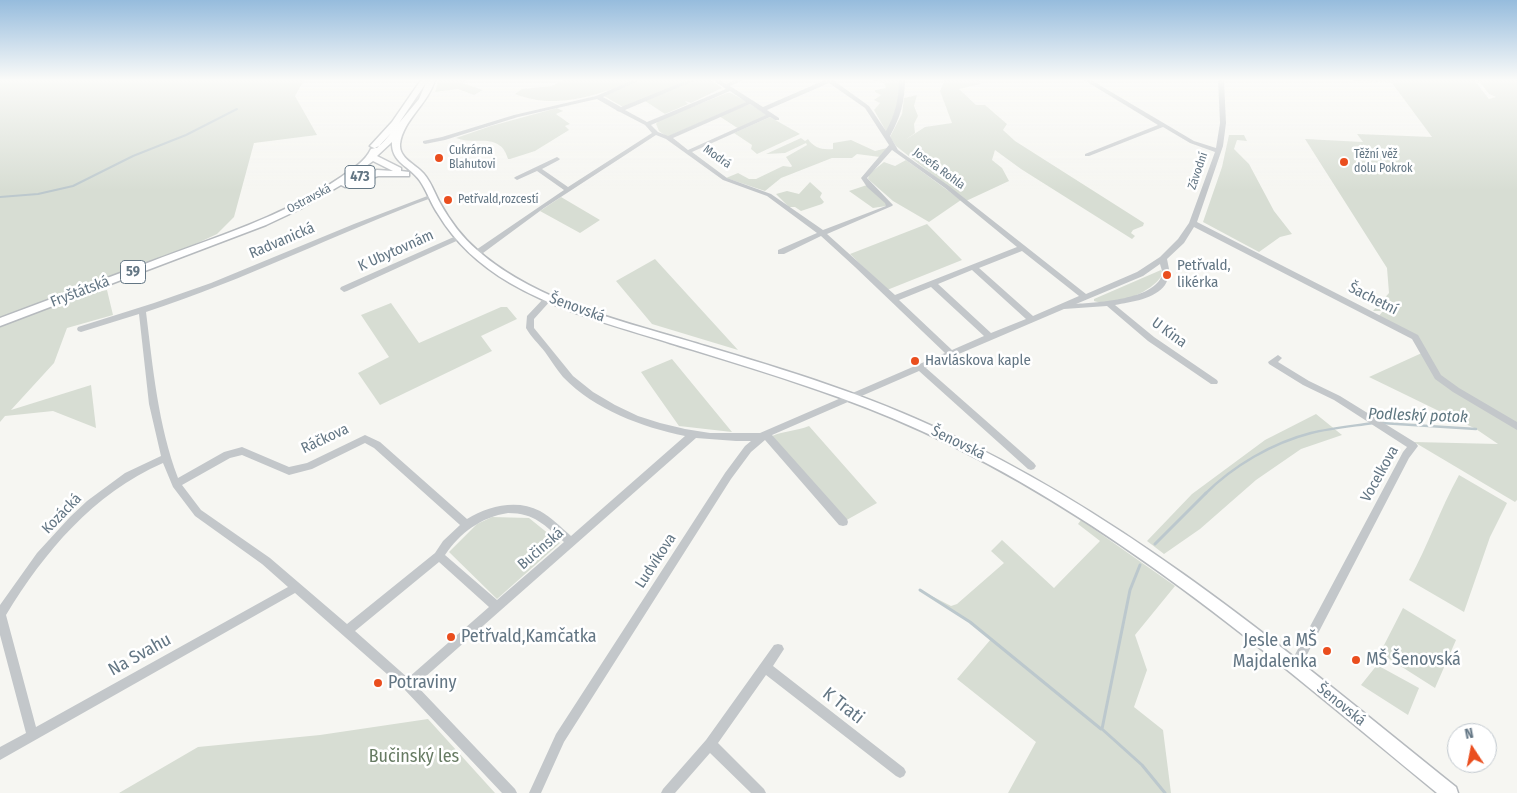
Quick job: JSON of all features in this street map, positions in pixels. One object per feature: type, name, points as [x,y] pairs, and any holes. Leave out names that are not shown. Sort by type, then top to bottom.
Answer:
[{"type":"main road","name":"Ostravská","points":[[261,222],[328,182],[380,141],[400,117]]},
{"type":"main road","name":"Ostravská","points":[[188,252],[318,196],[373,156],[402,128],[410,117]]},
{"type":"main road","points":[[402,128],[396,149],[407,170]]},
{"type":"main road","points":[[373,156],[380,141]]},
{"type":"main road","name":"473","points":[[357,160],[373,156],[407,170]]},
{"type":"main road","name":"473","points":[[318,196],[374,173],[407,170]]},
{"type":"main road","name":"Šenovská","points":[[407,170],[426,186],[459,238],[476,254],[504,275],[548,298],[611,321],[852,397],[906,419],[966,447],[1071,505],[1153,560],[1294,668],[1450,793]]},
{"type":"main road","name":"Fryštátská","points":[[0,322],[188,252]]},
{"type":"street","points":[[425,142],[443,139],[511,117]]},
{"type":"street","name":"Modrá","points":[[634,117],[648,124],[656,133],[668,138],[726,179],[769,195],[822,233],[951,354]]},
{"type":"street","points":[[648,124],[664,117]]},
{"type":"street","points":[[668,138],[716,117]]},
{"type":"street","points":[[688,152],[766,117]]},
{"type":"street","points":[[774,117],[777,119]]},
{"type":"street","name":"Josefa Rohla","points":[[873,117],[892,146],[1024,247],[1085,297]]},
{"type":"street","points":[[886,137],[896,117]]},
{"type":"street","points":[[1150,117],[1192,142],[1218,151]]},
{"type":"street","name":"Závodní","points":[[852,397],[990,336],[1146,271],[1164,259],[1193,223],[1218,151],[1223,117]]},
{"type":"street","points":[[1087,155],[1163,125]]},
{"type":"street","points":[[476,254],[568,190],[656,133]]},
{"type":"street","points":[[781,252],[890,204],[864,178],[892,146]]},
{"type":"street","points":[[517,178],[556,159]]},
{"type":"street","points":[[537,168],[568,190]]},
{"type":"street","name":"Radvanická","points":[[81,329],[231,279],[375,216],[432,196]]},
{"type":"street","name":"Šachetní","points":[[1193,223],[1415,337],[1438,376],[1456,390],[1517,426]]},
{"type":"street","name":"K Ubytovnám","points":[[344,289],[459,238]]},
{"type":"street","points":[[893,299],[1024,247]]},
{"type":"street","name":"Závodní","points":[[1061,307],[1109,304],[1135,299],[1155,289],[1167,274],[1164,259]]},
{"type":"street","points":[[974,268],[1032,319]]},
{"type":"street","points":[[933,284],[990,336]]},
{"type":"street","points":[[548,298],[530,318],[529,325],[569,377],[593,396],[626,414],[654,425],[693,435],[728,438],[764,436],[843,522]]},
{"type":"street","name":"U Kina","points":[[1109,304],[1152,339],[1214,382]]},
{"type":"street","points":[[142,310],[153,404],[166,458],[176,484],[198,513],[266,561],[408,685],[511,793]]},
{"type":"street","name":"Vocelkova","points":[[1278,358],[1272,362],[1414,446],[1406,455],[1294,668]]},
{"type":"street","points":[[921,368],[1031,466]]},
{"type":"street","name":"Ludvíkova","points":[[534,793],[560,738],[737,463],[748,449],[764,436],[852,397]]},
{"type":"street","name":"Bučinská","points":[[408,685],[693,435]]},
{"type":"street","name":"Ráčkova","points":[[176,484],[226,455],[242,451],[289,471],[309,466],[365,439],[377,445],[467,525]]},
{"type":"street","name":"Kozácká","points":[[32,735],[0,614],[8,599],[21,582],[58,537],[80,514],[128,476],[166,458]]},
{"type":"street","points":[[347,631],[439,556],[447,544],[467,525],[477,517],[492,511],[511,509],[534,513],[572,542]]},
{"type":"street","points":[[439,556],[497,607]]},
{"type":"street","name":"Na Svahu","points":[[0,754],[297,587]]},
{"type":"street","points":[[667,793],[710,744],[778,649]]},
{"type":"street","name":"K Trati","points":[[765,667],[900,772]]},
{"type":"street","points":[[710,744],[760,793]]},
{"type":"green space","points":[[0,117],[307,117],[317,135],[254,143],[234,217],[217,234],[187,248],[0,318]]},
{"type":"green space","points":[[524,117],[560,117],[570,124],[565,126],[569,130],[535,151],[510,159],[508,159],[504,150],[499,145],[493,142],[456,138]]},
{"type":"green space","points":[[667,117],[713,117],[667,137],[659,131],[656,124],[659,120]]},
{"type":"green space","points":[[721,117],[763,117],[739,129]]},
{"type":"green space","points":[[770,117],[800,134],[757,154],[751,149],[752,145],[734,133]]},
{"type":"green space","points":[[878,117],[893,117],[887,133]]},
{"type":"green space","points":[[900,117],[917,117],[914,124],[915,133],[905,140],[925,127],[952,123],[950,117],[999,117],[1007,124],[1003,130],[1015,141],[1144,223],[1143,226],[1133,230],[1131,233],[1135,236],[1132,239],[1021,169],[995,150],[992,160],[1002,168],[1009,181],[966,201],[896,146],[890,137]]},
{"type":"green space","points":[[1417,117],[1517,117],[1517,500],[1515,502],[1414,442],[1498,444],[1476,429],[1369,377],[1424,352],[1415,337],[1378,317],[1383,311],[1373,311],[1389,293],[1387,268],[1305,139],[1363,142],[1357,134],[1432,137]]},
{"type":"green space","points":[[1229,135],[1244,135],[1247,141],[1237,140],[1234,149],[1249,164],[1274,211],[1292,234],[1280,237],[1259,252],[1203,222],[1222,167]]},
{"type":"green space","points":[[801,138],[805,141],[808,139],[819,148],[825,149],[833,149],[833,143],[851,140],[875,151],[887,148],[880,157],[857,154],[852,158],[832,158],[781,178],[765,191],[726,178],[738,173],[749,179],[756,179],[783,166],[791,167],[786,157],[807,145],[806,143],[785,153],[766,154]]},
{"type":"green space","points":[[906,160],[961,200],[929,222],[893,201],[868,179],[869,174],[884,162],[895,166]]},
{"type":"green space","points":[[810,182],[822,193],[820,197],[824,202],[822,204],[801,211],[795,207],[789,207],[776,194],[787,191],[799,194]]},
{"type":"green space","points":[[867,185],[887,201],[886,206],[873,208],[849,191]]},
{"type":"green space","points":[[561,197],[600,220],[580,233],[540,211]]},
{"type":"green space","points":[[927,224],[962,260],[887,290],[850,254]]},
{"type":"green space","points":[[655,259],[738,350],[652,324],[616,281]]},
{"type":"green space","points":[[1161,270],[1163,273],[1159,280],[1133,297],[1112,302],[1102,303],[1094,301],[1094,299]]},
{"type":"green space","points":[[107,290],[113,315],[67,328],[54,363],[11,410],[91,385],[96,428],[53,411],[5,416],[0,422],[0,327],[79,296]]},
{"type":"green space","points":[[391,303],[419,343],[501,307],[507,307],[517,319],[481,336],[492,351],[380,405],[358,373],[389,357],[361,315]]},
{"type":"green space","points":[[672,359],[732,432],[679,426],[641,372]]},
{"type":"green space","points":[[1316,414],[1342,435],[1301,449],[1256,480],[1200,529],[1164,554],[1147,541],[1192,494],[1265,440]]},
{"type":"green space","points":[[809,426],[877,503],[843,522],[772,436]]},
{"type":"green space","points":[[1459,475],[1507,503],[1490,537],[1464,612],[1409,580]]},
{"type":"green space","points":[[492,517],[529,518],[560,543],[497,599],[449,552],[477,524]]},
{"type":"green space","points":[[1081,520],[1175,586],[1135,635],[1147,670],[1134,707],[1163,730],[1171,793],[1008,793],[1036,742],[957,679],[991,639],[920,590],[951,606],[957,604],[1004,563],[991,551],[1002,540],[1054,588],[1100,541],[1078,524]]},
{"type":"green space","points":[[1403,608],[1456,640],[1435,688],[1380,653]]},
{"type":"green space","points":[[1377,665],[1419,688],[1408,715],[1361,685]]},
{"type":"green space","name":"Bučinský les","points":[[428,719],[495,793],[119,793],[198,747],[320,735]]},
{"type":"waterway","points":[[0,197],[38,194],[73,186],[133,156],[186,135],[221,117]]},
{"type":"waterway","name":"Podleský potok","points":[[1205,494],[1241,465],[1268,449],[1296,437],[1334,428],[1373,423]]},
{"type":"waterway","name":"Podleský potok","points":[[1381,423],[1476,429]]},
{"type":"waterway","name":"Podleský potok","points":[[1155,544],[1205,494]]},
{"type":"waterway","name":"Podleský potok","points":[[1140,565],[1130,590],[1102,729],[1142,765],[1165,793]]},
{"type":"waterway","points":[[920,590],[970,622],[1101,729]]},
{"type":"place","name":"Cukrárna Blahutovi","points":[[439,158]]},
{"type":"place","name":"Těžní věž dolu Pokrok","points":[[1344,162]]},
{"type":"place","name":"Petřvald,rozcestí","points":[[448,200]]},
{"type":"place","name":"Petřvald, likérka","points":[[1167,275]]},
{"type":"place","name":"Havláskova kaple","points":[[915,361]]},
{"type":"place","name":"Petřvald,Kamčatka","points":[[451,637]]},
{"type":"place","name":"Jesle a MŠ Majdalenka","points":[[1327,651]]},
{"type":"place","name":"MŠ Šenovská","points":[[1356,660]]},
{"type":"place","name":"Potraviny","points":[[378,683]]}]
